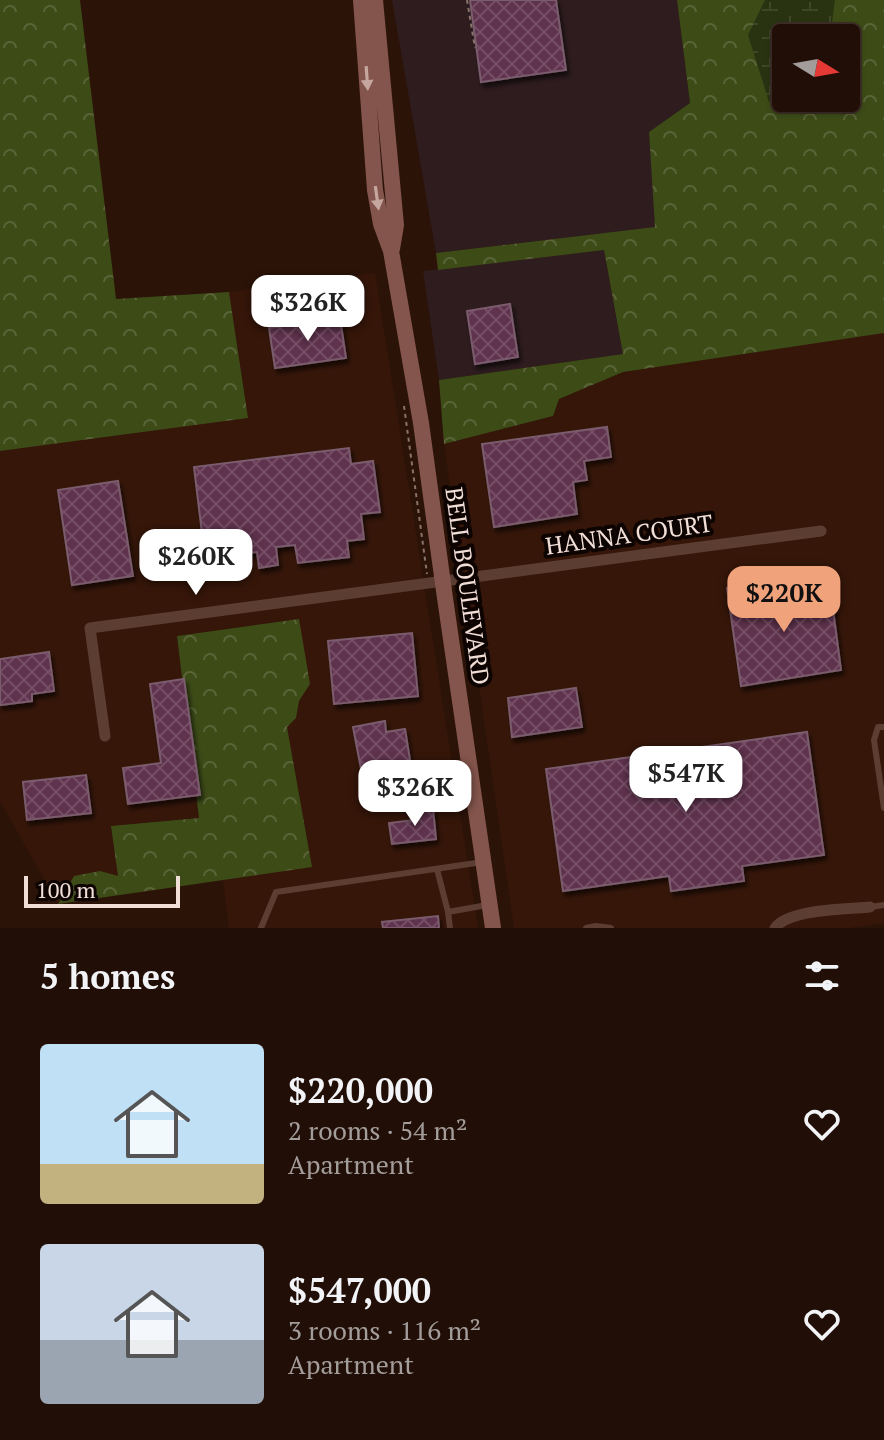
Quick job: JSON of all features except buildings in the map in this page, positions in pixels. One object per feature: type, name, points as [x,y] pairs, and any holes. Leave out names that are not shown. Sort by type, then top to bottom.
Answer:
[{"type":"main road","name":"BELL BOULEVARD","points":[[361,0],[375,190],[381,224],[391,251],[421,423],[435,579],[493,928]]},
{"type":"main road","name":"BELL BOULEVARD","points":[[375,0],[396,225],[391,251]]},
{"type":"street","name":"HANNA COURT","points":[[105,736],[90,628],[435,579],[821,531]]},
{"type":"street","points":[[775,928],[779,923],[803,914],[870,907]]},
{"type":"lane","points":[[884,727],[878,727],[874,740],[884,808]]},
{"type":"lane","points":[[261,928],[276,892],[484,862]]},
{"type":"lane","points":[[437,869],[450,928]]},
{"type":"lane","points":[[448,912],[490,905]]},
{"type":"lane","points":[[870,907],[884,905]]},
{"type":"lane","points":[[586,928],[611,928]]},
{"type":"path","points":[[467,0],[475,48]]},
{"type":"path","points":[[403,403],[435,579]]},
{"type":"shaded area","points":[[392,0],[677,0],[690,103],[649,132],[656,227],[436,253]]},
{"type":"shaded area","points":[[604,250],[623,354],[439,380],[423,271]]},
{"type":"shaded area","points":[[375,273],[478,928],[229,928],[223,880],[312,866],[287,727],[296,718],[299,701],[310,684],[298,619],[177,636],[199,818],[111,826],[119,877],[74,876],[58,904],[0,801],[0,451],[248,418],[229,292]]},
{"type":"shaded area","points":[[884,333],[884,923],[850,928],[514,928],[444,444],[553,416],[559,399],[623,372]]},
{"type":"green space","points":[[0,0],[80,0],[116,299],[229,292],[248,418],[0,451]]},
{"type":"green space","points":[[677,0],[884,0],[884,333],[623,372],[559,399],[553,416],[444,444],[439,380],[623,354],[604,250],[438,270],[436,253],[655,227],[649,132],[690,103]]},
{"type":"green space","points":[[765,0],[835,0],[832,24],[772,24],[772,103],[769,102],[748,35]]},
{"type":"green space","points":[[299,619],[310,684],[299,701],[296,718],[287,727],[312,867],[58,904],[74,876],[100,871],[118,876],[111,826],[199,818],[177,636]]}]
